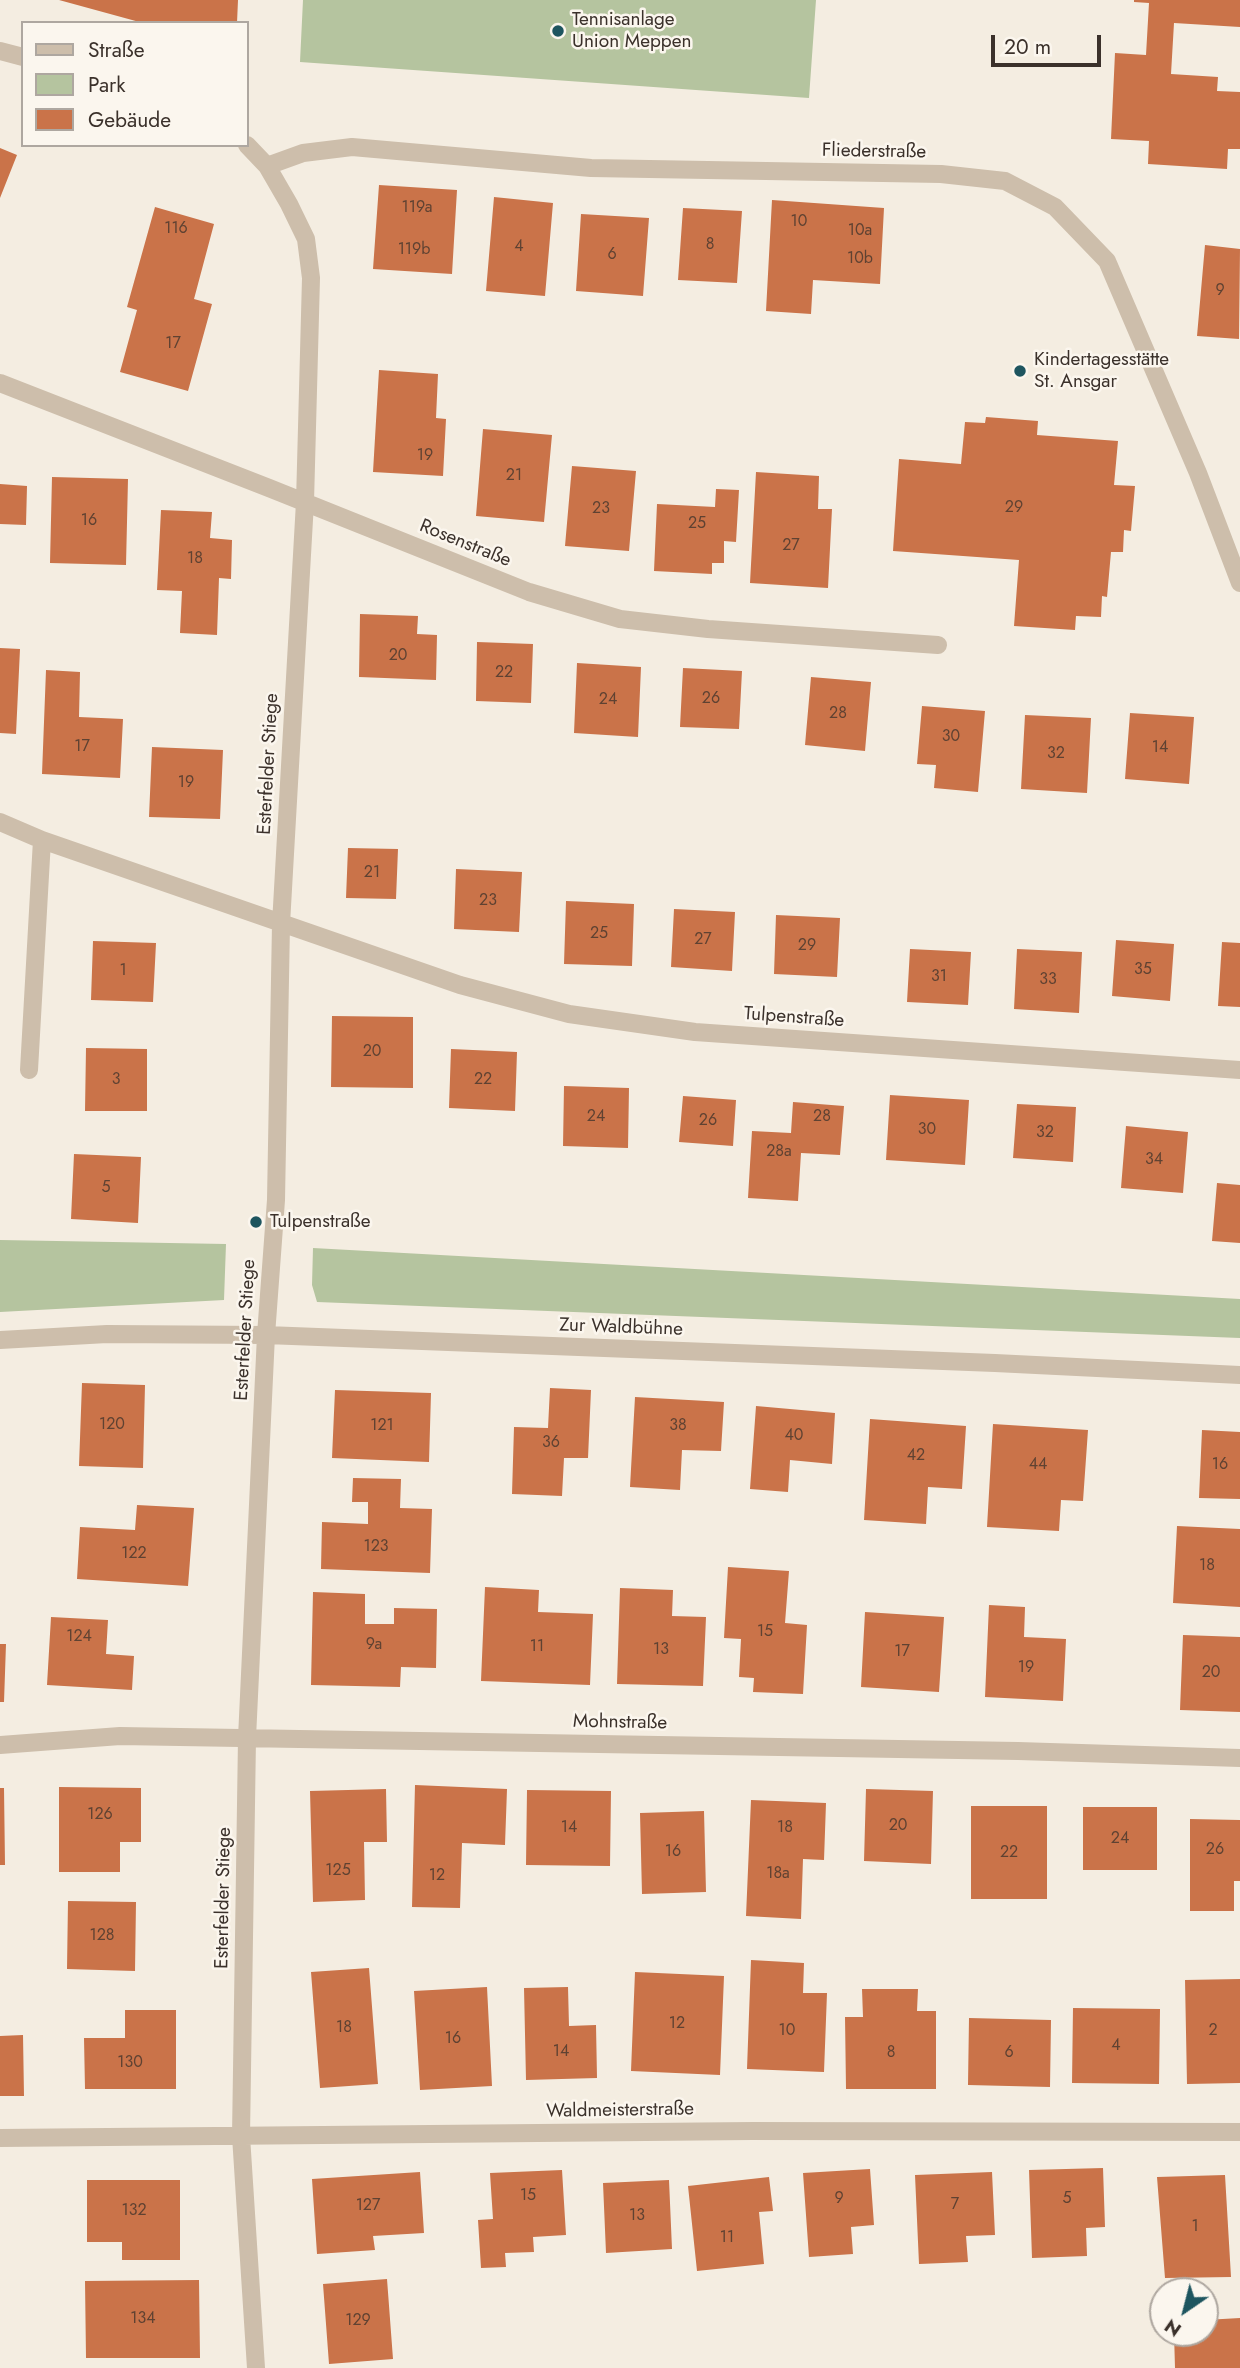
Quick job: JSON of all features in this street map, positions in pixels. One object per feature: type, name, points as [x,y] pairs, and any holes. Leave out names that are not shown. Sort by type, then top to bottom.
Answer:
[{"type":"street","points":[[0,51],[21,56]]},
{"type":"street","name":"Esterfelder Stiege","points":[[248,146],[267,166],[306,239],[311,278],[305,502],[281,924],[276,1200],[266,1335],[247,1738],[241,2136],[256,2368]]},
{"type":"street","name":"Fliederstraße","points":[[267,166],[303,153],[352,147],[591,168],[941,174],[1005,181],[1055,207],[1107,261],[1198,473],[1240,583]]},
{"type":"street","name":"Rosenstraße","points":[[0,383],[529,592],[620,619],[708,629],[938,645]]},
{"type":"street","name":"Tulpenstraße","points":[[0,822],[42,840],[460,985],[569,1014],[695,1032],[1240,1070]]},
{"type":"street","points":[[29,1070],[42,840]]},
{"type":"street","name":"Zur Waldbühne","points":[[0,1340],[107,1334],[266,1335],[1240,1375]]},
{"type":"street","name":"Mohnstraße","points":[[0,1745],[120,1736],[1018,1751],[1240,1758]]},
{"type":"street","name":"Waldmeisterstraße","points":[[0,2138],[739,2131],[1240,2132]]},
{"type":"green space","name":"Tennisanlage Union Meppen","points":[[303,0],[816,0],[809,98],[300,62]]},
{"type":"green space","points":[[0,1240],[226,1244],[224,1300],[0,1312]]},
{"type":"green space","points":[[313,1248],[1240,1299],[1240,1338],[317,1302],[312,1285]]},
{"type":"building","points":[[59,0],[238,0],[237,21],[136,21]]},
{"type":"building","points":[[1134,0],[1240,0],[1240,27],[1174,23],[1171,74],[1218,77],[1217,91],[1240,92],[1240,149],[1228,149],[1227,169],[1148,164],[1149,141],[1111,139],[1115,53],[1146,55],[1149,3]]},
{"type":"building","points":[[0,148],[17,155],[0,198]]},
{"type":"building","points":[[379,185],[457,190],[452,274],[373,269]]},
{"type":"building","points":[[494,197],[553,203],[545,296],[486,291]]},
{"type":"building","points":[[772,200],[884,208],[880,284],[813,280],[811,314],[766,311]]},
{"type":"building","points":[[155,207],[214,224],[194,299],[212,304],[188,391],[120,372],[137,310],[127,307]]},
{"type":"building","points":[[683,208],[742,211],[737,283],[678,280]]},
{"type":"building","points":[[581,214],[649,218],[643,296],[576,291]]},
{"type":"building","points":[[1205,245],[1240,249],[1239,339],[1197,336]]},
{"type":"building","points":[[379,370],[438,374],[436,418],[446,419],[443,476],[373,472]]},
{"type":"building","points":[[986,417],[1038,421],[1037,435],[1118,441],[1114,485],[1135,486],[1131,531],[1124,530],[1123,552],[1111,552],[1107,597],[1102,596],[1101,617],[1076,616],[1075,630],[1014,626],[1019,560],[893,551],[899,459],[961,464],[965,422],[985,423]]},
{"type":"building","points":[[483,429],[552,435],[544,522],[476,516]]},
{"type":"building","points":[[572,466],[636,471],[629,551],[565,546]]},
{"type":"building","points":[[756,472],[819,476],[818,509],[832,509],[828,588],[750,583]]},
{"type":"building","points":[[52,477],[128,479],[126,565],[50,563]]},
{"type":"building","points":[[0,484],[27,486],[26,525],[0,524]]},
{"type":"building","points":[[716,489],[739,490],[736,542],[724,541],[724,563],[712,563],[712,574],[654,571],[657,504],[715,507]]},
{"type":"building","points":[[161,510],[212,512],[210,538],[232,540],[231,579],[219,578],[217,635],[180,633],[182,591],[157,590]]},
{"type":"building","points":[[360,614],[418,616],[417,634],[437,635],[436,680],[359,677]]},
{"type":"building","points":[[477,642],[533,644],[531,703],[476,701]]},
{"type":"building","points":[[0,648],[20,649],[16,734],[0,733]]},
{"type":"building","points":[[577,663],[641,667],[638,737],[574,733]]},
{"type":"building","points":[[683,668],[742,671],[739,729],[680,727]]},
{"type":"building","points":[[46,670],[80,672],[79,717],[123,719],[120,778],[42,774]]},
{"type":"building","points":[[811,677],[871,682],[865,751],[805,745]]},
{"type":"building","points":[[922,706],[985,711],[978,792],[934,788],[936,765],[917,764]]},
{"type":"building","points":[[1130,713],[1194,717],[1189,784],[1125,779]]},
{"type":"building","points":[[1025,715],[1091,718],[1087,793],[1021,789]]},
{"type":"building","points":[[152,747],[223,750],[220,819],[149,817]]},
{"type":"building","points":[[348,848],[398,849],[396,899],[346,898]]},
{"type":"building","points":[[456,869],[522,872],[519,932],[454,929]]},
{"type":"building","points":[[566,901],[634,904],[632,966],[564,964]]},
{"type":"building","points":[[674,909],[735,912],[732,971],[671,967]]},
{"type":"building","points":[[776,915],[840,918],[837,977],[774,974]]},
{"type":"building","points":[[1116,940],[1174,944],[1170,1001],[1112,996]]},
{"type":"building","points":[[93,941],[156,943],[153,1002],[91,1000]]},
{"type":"building","points":[[1222,942],[1240,943],[1240,1007],[1218,1006]]},
{"type":"building","points":[[910,949],[971,952],[968,1005],[907,1002]]},
{"type":"building","points":[[1017,949],[1082,952],[1079,1013],[1014,1009]]},
{"type":"building","points":[[332,1016],[413,1017],[413,1088],[331,1087]]},
{"type":"building","points":[[86,1048],[147,1049],[147,1111],[85,1111]]},
{"type":"building","points":[[451,1049],[517,1052],[515,1111],[449,1108]]},
{"type":"building","points":[[564,1086],[629,1088],[628,1148],[563,1146]]},
{"type":"building","points":[[890,1095],[969,1100],[965,1165],[886,1160]]},
{"type":"building","points":[[683,1096],[736,1100],[733,1146],[679,1142]]},
{"type":"building","points":[[793,1102],[844,1106],[840,1155],[801,1153],[798,1201],[748,1198],[752,1131],[791,1133]]},
{"type":"building","points":[[1017,1104],[1076,1107],[1073,1162],[1013,1158]]},
{"type":"building","points":[[1126,1126],[1188,1132],[1183,1193],[1121,1188]]},
{"type":"building","points":[[74,1154],[141,1157],[138,1223],[71,1219]]},
{"type":"building","points":[[1217,1183],[1240,1185],[1240,1243],[1212,1241]]},
{"type":"building","points":[[82,1383],[145,1385],[143,1468],[79,1466]]},
{"type":"building","points":[[550,1388],[591,1390],[588,1458],[564,1458],[562,1496],[512,1494],[514,1427],[548,1428]]},
{"type":"building","points":[[335,1390],[431,1393],[429,1462],[332,1458]]},
{"type":"building","points":[[635,1397],[724,1402],[721,1451],[682,1450],[680,1490],[630,1487]]},
{"type":"building","points":[[756,1406],[835,1413],[832,1464],[790,1460],[788,1492],[750,1489]]},
{"type":"building","points":[[870,1419],[966,1426],[962,1489],[928,1487],[926,1524],[864,1520]]},
{"type":"building","points":[[993,1424],[1088,1430],[1083,1501],[1061,1500],[1059,1531],[987,1527]]},
{"type":"building","points":[[1202,1430],[1240,1432],[1240,1499],[1199,1498]]},
{"type":"building","points":[[353,1478],[401,1479],[400,1508],[432,1509],[430,1573],[321,1569],[322,1522],[368,1524],[368,1502],[352,1502]]},
{"type":"building","points":[[137,1505],[194,1508],[188,1586],[77,1579],[80,1527],[135,1530]]},
{"type":"building","points":[[1177,1526],[1240,1529],[1240,1607],[1173,1603]]},
{"type":"building","points":[[728,1567],[789,1571],[785,1623],[807,1625],[803,1694],[753,1692],[754,1678],[739,1677],[741,1639],[724,1638]]},
{"type":"building","points":[[485,1587],[539,1590],[538,1612],[593,1614],[590,1685],[481,1681]]},
{"type":"building","points":[[620,1588],[673,1590],[672,1616],[706,1617],[703,1686],[617,1684]]},
{"type":"building","points":[[313,1592],[365,1594],[365,1624],[394,1624],[394,1608],[437,1609],[436,1668],[401,1667],[400,1687],[311,1685]]},
{"type":"building","points":[[989,1605],[1025,1607],[1024,1637],[1066,1639],[1063,1701],[985,1697]]},
{"type":"building","points":[[865,1612],[944,1617],[939,1692],[861,1687]]},
{"type":"building","points":[[51,1617],[108,1620],[106,1654],[134,1656],[132,1690],[47,1685]]},
{"type":"building","points":[[1183,1635],[1240,1637],[1240,1712],[1180,1710]]},
{"type":"building","points":[[0,1644],[6,1644],[4,1702],[0,1702]]},
{"type":"building","points":[[415,1785],[507,1789],[505,1845],[462,1843],[460,1908],[412,1907]]},
{"type":"building","points":[[59,1787],[141,1788],[141,1842],[120,1842],[120,1872],[59,1872]]},
{"type":"building","points":[[0,1788],[4,1788],[5,1865],[0,1865]]},
{"type":"building","points":[[386,1789],[387,1842],[364,1842],[365,1900],[313,1902],[310,1791]]},
{"type":"building","points":[[866,1789],[933,1791],[931,1864],[864,1861]]},
{"type":"building","points":[[527,1790],[611,1791],[610,1866],[526,1865]]},
{"type":"building","points":[[751,1800],[826,1803],[824,1860],[803,1859],[801,1919],[746,1916]]},
{"type":"building","points":[[971,1806],[1047,1806],[1047,1899],[971,1899]]},
{"type":"building","points":[[1083,1807],[1157,1807],[1157,1870],[1083,1870]]},
{"type":"building","points":[[704,1811],[706,1892],[642,1894],[640,1813]]},
{"type":"building","points":[[1190,1819],[1240,1820],[1240,1881],[1234,1881],[1234,1911],[1190,1911]]},
{"type":"building","points":[[68,1901],[136,1902],[135,1971],[67,1969]]},
{"type":"building","points":[[751,1960],[804,1963],[803,1993],[827,1993],[824,2072],[747,2069]]},
{"type":"building","points":[[369,1968],[378,2084],[320,2088],[311,1972]]},
{"type":"building","points":[[635,1972],[724,1976],[720,2075],[631,2071]]},
{"type":"building","points":[[1240,1979],[1240,2083],[1187,2084],[1185,1980]]},
{"type":"building","points":[[487,1987],[492,2086],[420,2090],[414,1991]]},
{"type":"building","points":[[568,1987],[569,2026],[596,2025],[597,2078],[526,2080],[524,1988]]},
{"type":"building","points":[[862,1989],[918,1989],[917,2011],[936,2011],[936,2089],[846,2089],[845,2017],[863,2017]]},
{"type":"building","points":[[1073,2008],[1160,2009],[1159,2084],[1072,2083]]},
{"type":"building","points":[[125,2010],[176,2010],[176,2089],[85,2089],[84,2038],[125,2038]]},
{"type":"building","points":[[969,2018],[1051,2020],[1050,2087],[968,2085]]},
{"type":"building","points":[[23,2035],[24,2096],[0,2096],[0,2036]]},
{"type":"building","points":[[1103,2168],[1105,2227],[1086,2228],[1087,2256],[1032,2258],[1029,2170]]},
{"type":"building","points":[[870,2169],[874,2225],[851,2227],[853,2254],[809,2257],[803,2173]]},
{"type":"building","points":[[562,2170],[566,2235],[533,2237],[534,2252],[505,2253],[506,2267],[481,2268],[478,2220],[493,2219],[490,2173]]},
{"type":"building","points":[[420,2172],[424,2233],[373,2236],[375,2250],[317,2254],[312,2179]]},
{"type":"building","points":[[992,2172],[995,2235],[966,2236],[968,2262],[919,2264],[915,2175]]},
{"type":"building","points":[[1225,2175],[1231,2277],[1165,2277],[1157,2177]]},
{"type":"building","points":[[769,2177],[773,2211],[759,2212],[764,2264],[697,2271],[688,2186]]},
{"type":"building","points":[[87,2180],[180,2180],[180,2260],[122,2260],[122,2242],[87,2242]]},
{"type":"building","points":[[669,2180],[672,2249],[606,2253],[603,2183]]},
{"type":"building","points":[[387,2279],[393,2359],[329,2364],[323,2284]]},
{"type":"building","points":[[199,2280],[200,2358],[86,2358],[85,2281]]},
{"type":"building","points":[[1240,2318],[1240,2368],[1175,2368],[1174,2347],[1219,2347],[1219,2319]]},
{"type":"place","name":"Tennisanlage Union Meppen","points":[[558,31]]},
{"type":"place","name":"Kindertagesstätte St. Ansgar","points":[[1020,371]]},
{"type":"place","name":"Tulpenstraße","points":[[256,1222]]}]
